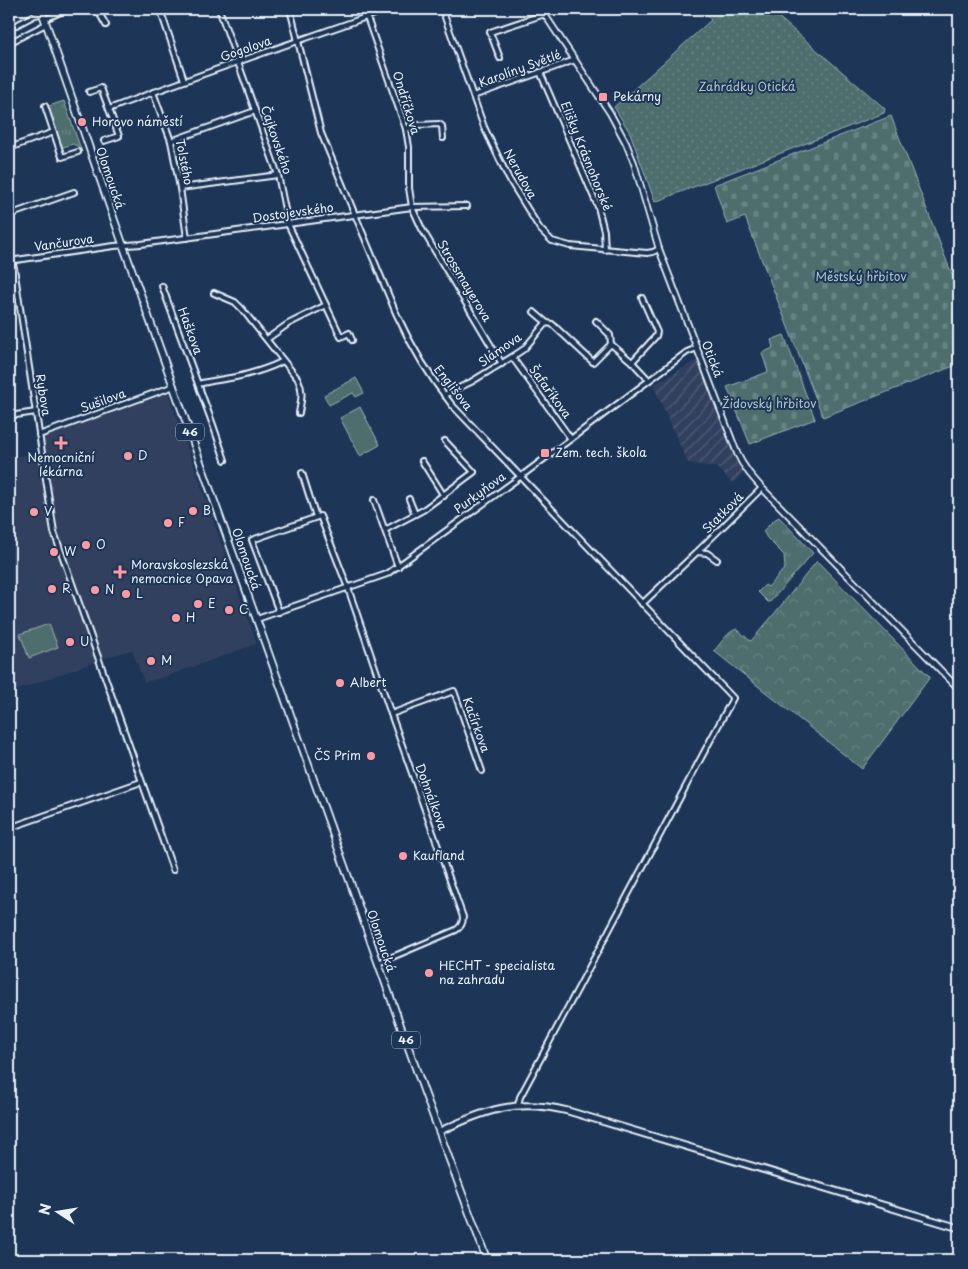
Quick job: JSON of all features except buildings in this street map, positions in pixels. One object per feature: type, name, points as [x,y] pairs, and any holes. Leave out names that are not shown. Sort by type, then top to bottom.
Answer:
[{"type":"main road","name":"Olomoucká","points":[[44,16],[123,245],[378,963],[440,1131]]},
{"type":"main road","points":[[440,1131],[485,1112],[501,1108],[518,1105],[543,1106],[568,1111],[959,1228]]},
{"type":"main road","name":"46","points":[[440,1131],[487,1260]]},
{"type":"street","points":[[9,29],[34,15],[52,17],[67,9]]},
{"type":"street","points":[[97,9],[106,24]]},
{"type":"street","points":[[160,9],[184,80]]},
{"type":"street","name":"Čajkovského","points":[[219,9],[278,175],[288,224],[341,337],[349,333],[352,340]]},
{"type":"street","name":"Englišova","points":[[290,9],[321,133],[407,338],[423,366],[452,405],[733,698],[520,1097],[518,1105]]},
{"type":"street","name":"Ondříčkova","points":[[364,9],[406,128],[409,147],[409,188],[412,207]]},
{"type":"street","name":"Gogolova","points":[[109,109],[184,80],[389,9]]},
{"type":"street","name":"Nerudova","points":[[442,9],[484,127],[509,179],[540,229],[552,241],[570,246],[647,253],[658,249]]},
{"type":"street","name":"Otická","points":[[541,9],[610,113],[626,143],[634,163],[658,249],[740,460],[762,488],[959,689]]},
{"type":"street","points":[[500,58],[490,32],[545,14]]},
{"type":"street","points":[[9,43],[44,16]]},
{"type":"street","name":"Karolíny Světlé","points":[[473,96],[575,60]]},
{"type":"street","name":"Elišky Krásnohorské","points":[[540,72],[598,207],[604,231],[605,250]]},
{"type":"street","points":[[89,92],[101,88],[119,136],[104,141]]},
{"type":"street","name":"Tolstého","points":[[153,92],[171,141],[187,238]]},
{"type":"street","points":[[45,106],[62,157],[78,152]]},
{"type":"street","points":[[171,141],[255,111]]},
{"type":"street","points":[[406,128],[418,125],[439,124],[442,126],[443,138]]},
{"type":"street","points":[[9,148],[54,132]]},
{"type":"street","points":[[180,188],[278,175]]},
{"type":"street","points":[[9,215],[74,192]]},
{"type":"street","name":"Dostojevského","points":[[123,245],[412,207],[467,206]]},
{"type":"street","name":"Strossmayerova","points":[[412,207],[422,229],[502,364]]},
{"type":"street","name":"Vančurova","points":[[10,261],[123,245]]},
{"type":"street","name":"Rybova","points":[[9,252],[54,532],[173,870]]},
{"type":"street","name":"Haškova","points":[[162,286],[225,460]]},
{"type":"street","points":[[214,293],[235,302],[239,306],[298,379],[302,388],[299,413]]},
{"type":"street","points":[[632,362],[656,336],[657,332],[642,298]]},
{"type":"street","points":[[267,340],[288,324],[326,305]]},
{"type":"street","points":[[534,312],[552,324],[593,362],[611,344]]},
{"type":"street","points":[[596,321],[610,335],[611,344],[649,380]]},
{"type":"street","name":"Slámova","points":[[444,395],[472,382],[524,349],[544,325],[548,323]]},
{"type":"street","name":"Purkyňova","points":[[257,619],[387,574],[686,352],[697,348]]},
{"type":"street","name":"Šafaříkova","points":[[512,357],[571,438]]},
{"type":"street","points":[[198,384],[238,377],[283,361]]},
{"type":"street","name":"Sušilova","points":[[39,435],[174,386]]},
{"type":"street","points":[[9,416],[36,412]]},
{"type":"street","points":[[385,530],[444,496],[474,472],[445,440]]},
{"type":"street","points":[[422,460],[444,496]]},
{"type":"street","points":[[302,474],[316,517],[320,516],[348,588]]},
{"type":"street","name":"Statková","points":[[698,552],[762,488]]},
{"type":"street","points":[[409,499],[415,514]]},
{"type":"street","points":[[374,500],[398,567]]},
{"type":"street","name":"Olomoucká","points":[[279,612],[252,540],[316,517]]},
{"type":"street","points":[[642,604],[698,552],[707,553],[717,560]]},
{"type":"street","name":"Dohnálkova","points":[[348,588],[463,914],[461,926],[456,930],[378,963]]},
{"type":"street","name":"Kačírkova","points":[[391,714],[454,691],[482,772]]},
{"type":"street","points":[[9,828],[141,782]]},
{"type":"shaded area","points":[[705,356],[738,448],[751,467],[732,483],[718,468],[688,463],[653,385]]},
{"type":"shaded area","name":"Moravskoslezská nemocnice Opava","points":[[168,393],[256,644],[165,677],[144,682],[132,650],[14,691],[17,703],[9,706],[9,458],[46,451],[44,437]]},
{"type":"green space","name":"Zahrádky Otická","points":[[701,9],[769,9],[882,106],[885,109],[884,113],[655,202],[630,133],[614,107],[711,20]]},
{"type":"green space","points":[[64,101],[82,152],[80,153],[78,147],[73,144],[60,148],[46,107]]},
{"type":"green space","name":"Městský hřbitov","points":[[891,116],[959,293],[959,364],[823,417],[745,217],[727,224],[714,185]]},
{"type":"green space","name":"Židovský hřbitov","points":[[784,335],[815,419],[750,444],[727,387],[768,372],[762,353],[773,348],[771,340]]},
{"type":"green space","points":[[356,378],[364,393],[356,397],[353,393],[329,405],[324,395]]},
{"type":"green space","points":[[360,407],[380,445],[360,456],[340,418]]},
{"type":"green space","points":[[779,517],[813,553],[768,602],[758,592],[765,585],[768,587],[785,568],[784,555],[767,538],[763,531]]},
{"type":"green space","points":[[817,561],[930,677],[862,769],[714,651],[728,635],[737,629],[751,641]]},
{"type":"green space","points":[[49,624],[58,647],[29,658],[20,634]]},
{"type":"place","name":"Pekárny","points":[[603,97]]},
{"type":"place","name":"Horovo náměstí","points":[[82,122]]},
{"type":"place","name":"Nemocniční lékárna","points":[[61,443]]},
{"type":"place","name":"Zem. tech. škola","points":[[545,453]]},
{"type":"place","name":"D","points":[[128,456]]},
{"type":"place","name":"B","points":[[193,511]]},
{"type":"place","name":"V","points":[[34,512]]},
{"type":"place","name":"F","points":[[168,523]]},
{"type":"place","name":"O","points":[[86,545]]},
{"type":"place","name":"W","points":[[54,552]]},
{"type":"place","name":"Moravskoslezská nemocnice Opava","points":[[120,572]]},
{"type":"place","name":"R","points":[[52,589]]},
{"type":"place","name":"N","points":[[95,590]]},
{"type":"place","name":"L","points":[[126,594]]},
{"type":"place","name":"E","points":[[198,604]]},
{"type":"place","name":"C","points":[[229,610]]},
{"type":"place","name":"H","points":[[176,618]]},
{"type":"place","name":"U","points":[[70,642]]},
{"type":"place","name":"M","points":[[151,661]]},
{"type":"place","name":"Albert","points":[[340,683]]},
{"type":"place","name":"ČS Prim","points":[[371,756]]},
{"type":"place","name":"Kaufland","points":[[403,856]]},
{"type":"place","name":"HECHT - specialista na zahradu","points":[[429,973]]}]
